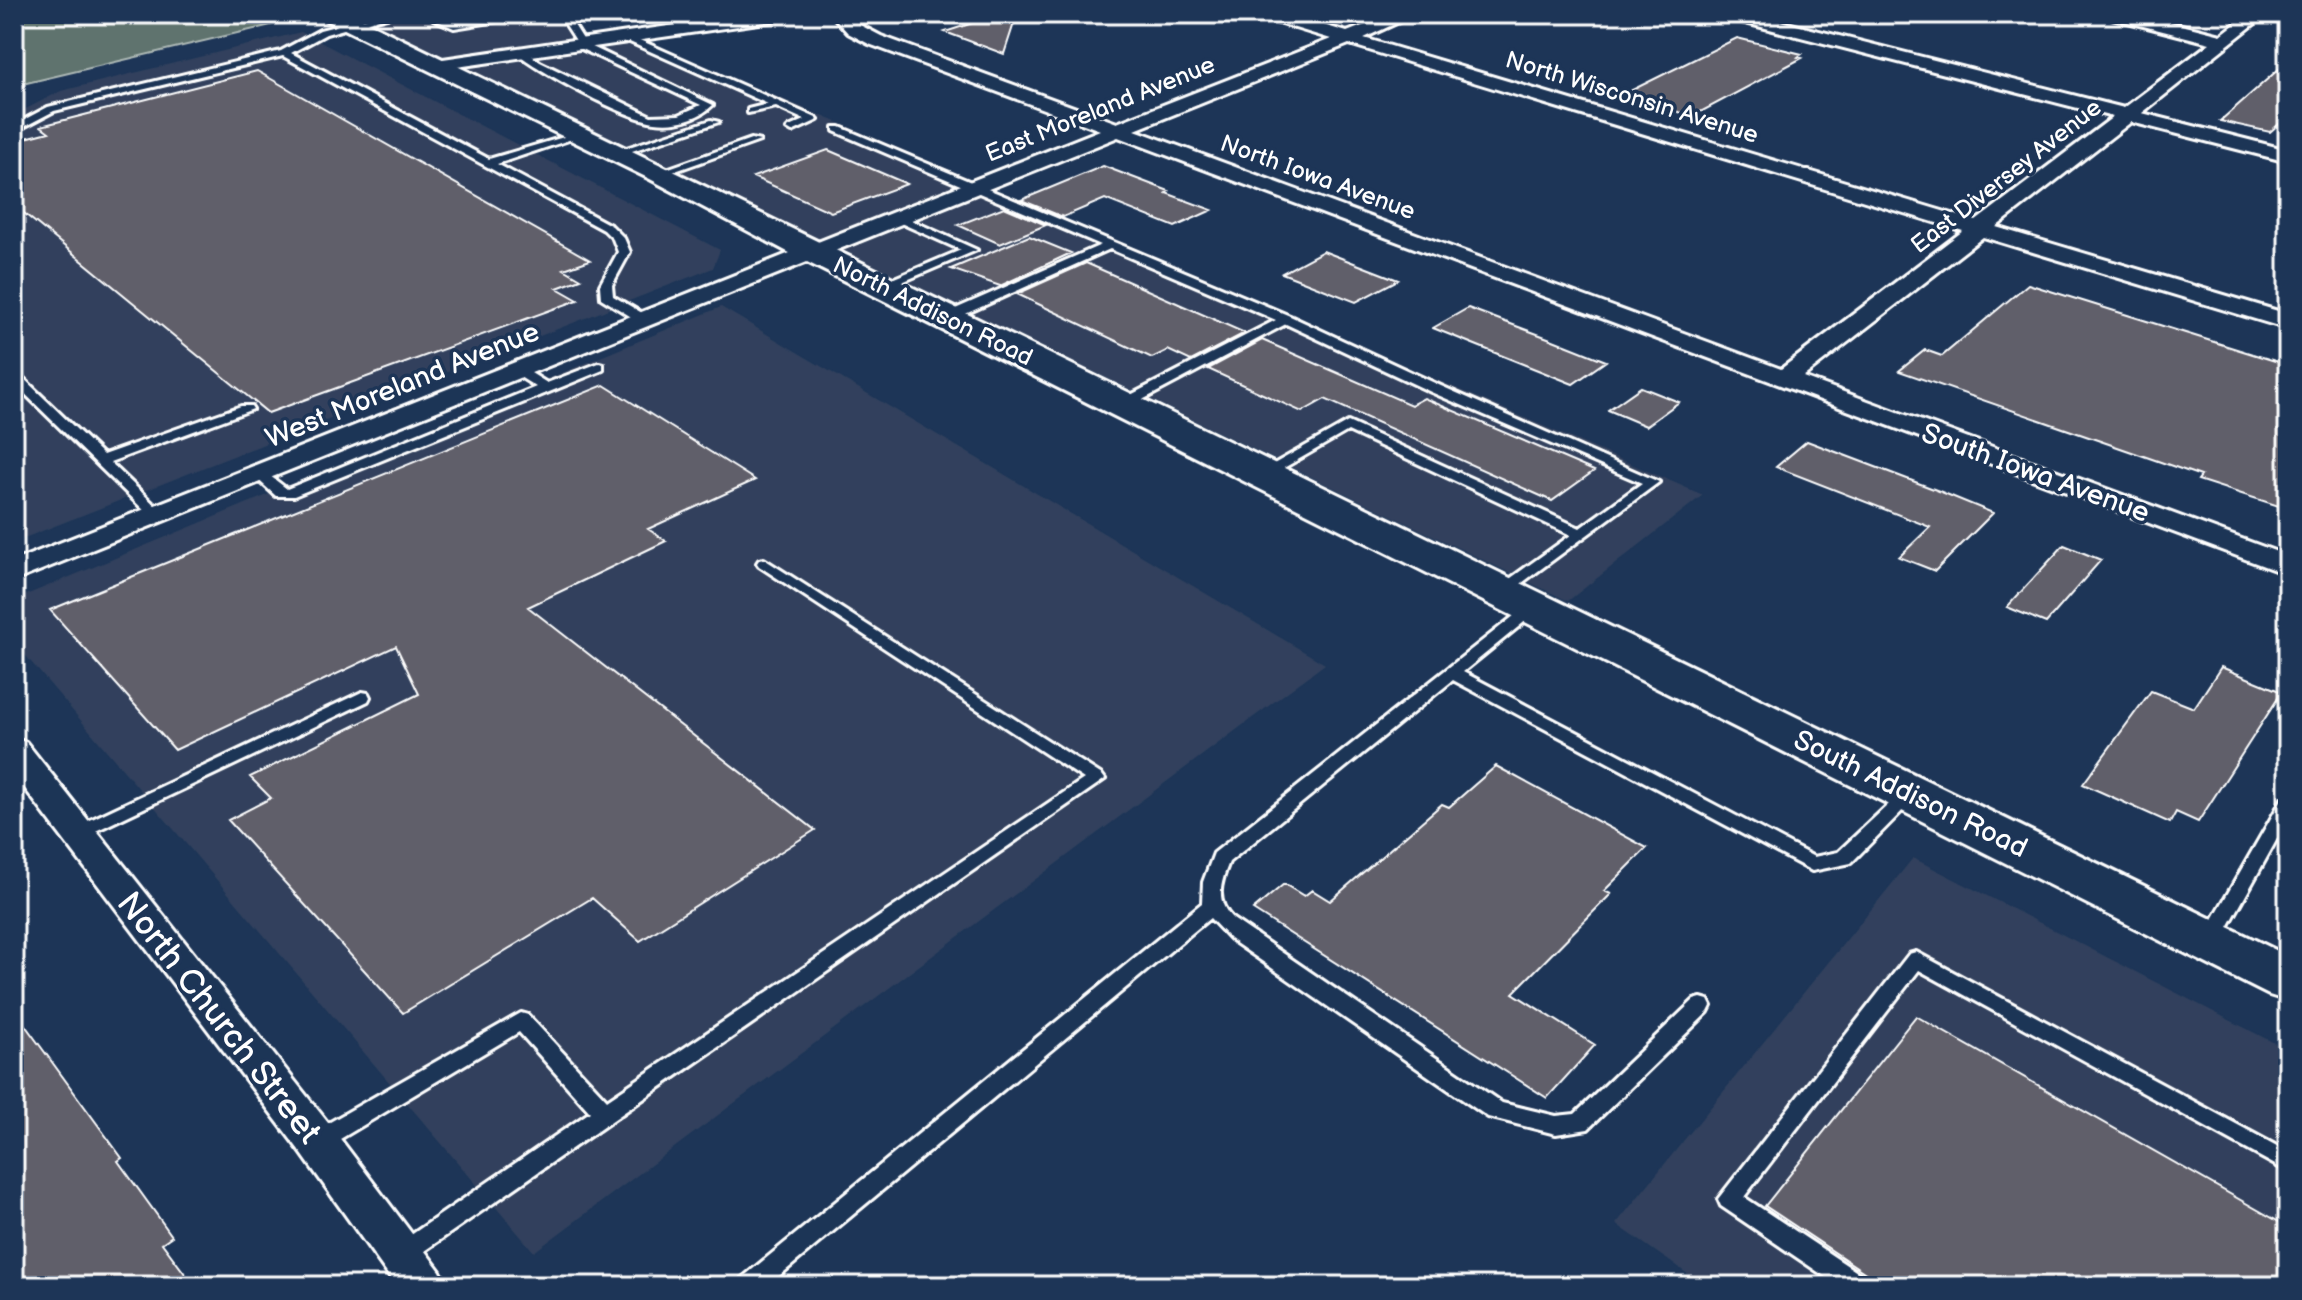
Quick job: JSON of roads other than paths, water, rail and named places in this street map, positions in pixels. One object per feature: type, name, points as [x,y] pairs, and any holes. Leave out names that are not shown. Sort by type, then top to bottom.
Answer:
[{"type":"street","points":[[436,65],[786,14]]},
{"type":"street","name":"North Iowa Avenue","points":[[839,14],[854,29],[875,40],[1785,378]]},
{"type":"street","name":"North Wisconsin Avenue","points":[[1268,14],[2288,322]]},
{"type":"street","name":"East Moreland Avenue","points":[[812,252],[1408,14]]},
{"type":"street","points":[[1732,14],[2288,156]]},
{"type":"street","points":[[2118,14],[2223,41]]},
{"type":"street","name":"East Diversey Avenue","points":[[1785,378],[2259,14]]},
{"type":"street","name":"North Addison Road","points":[[345,17],[812,252],[1518,599]]},
{"type":"street","name":"West Moreland Avenue","points":[[14,572],[812,252]]},
{"type":"street","name":"South Iowa Avenue","points":[[1785,378],[2288,566]]},
{"type":"street","name":"South Addison Road","points":[[1518,599],[2288,980]]},
{"type":"street","name":"North Church Street","points":[[14,750],[317,1141],[411,1271]]},
{"type":"lane","points":[[14,129],[51,109],[284,53],[345,17],[393,14]]},
{"type":"lane","points":[[448,14],[436,17],[454,25],[537,14]]},
{"type":"lane","points":[[521,52],[537,64],[651,119],[679,118],[702,111],[708,105],[580,44],[563,14]]},
{"type":"lane","points":[[626,37],[813,120],[792,129]]},
{"type":"lane","points":[[284,53],[608,228],[618,238],[624,252],[606,285],[607,298],[645,320]]},
{"type":"lane","points":[[751,111],[777,104]]},
{"type":"lane","points":[[616,153],[714,122]]},
{"type":"lane","points":[[837,129],[1286,319],[1652,482],[1581,534],[1452,673],[1221,858],[1209,888],[1216,917],[1237,934],[1496,1111],[1556,1125],[1580,1123],[1701,1006]]},
{"type":"lane","points":[[488,163],[578,134]]},
{"type":"lane","points":[[660,173],[755,141]]},
{"type":"lane","points":[[884,286],[971,250],[898,218]]},
{"type":"lane","points":[[948,317],[1110,245]]},
{"type":"lane","points":[[1124,404],[1286,319]]},
{"type":"lane","points":[[260,475],[281,493],[289,493],[599,367]]},
{"type":"lane","points":[[519,371],[546,388]]},
{"type":"lane","points":[[14,376],[158,516]]},
{"type":"lane","points":[[101,460],[246,409]]},
{"type":"lane","points":[[1263,474],[1348,426],[1581,534]]},
{"type":"lane","points":[[411,1271],[605,1113],[1096,779],[764,563]]},
{"type":"lane","points":[[1452,673],[1812,864],[1844,858],[1911,793]]},
{"type":"lane","points":[[77,833],[362,697]]},
{"type":"lane","points":[[2210,941],[2288,803]]},
{"type":"lane","points":[[750,1286],[1213,905]]},
{"type":"lane","points":[[1858,1286],[1729,1199],[1916,959],[2288,1163]]},
{"type":"lane","points":[[317,1141],[521,1021],[605,1113]]}]
